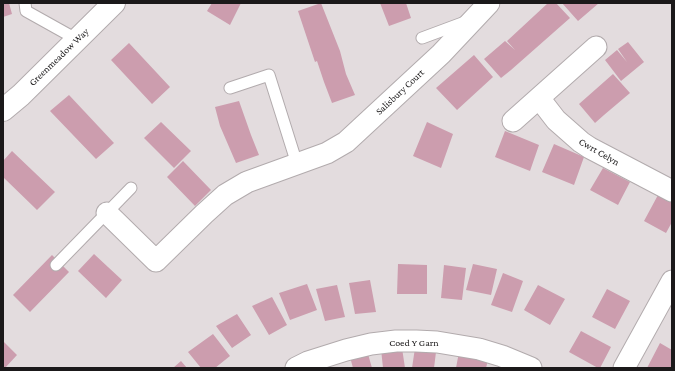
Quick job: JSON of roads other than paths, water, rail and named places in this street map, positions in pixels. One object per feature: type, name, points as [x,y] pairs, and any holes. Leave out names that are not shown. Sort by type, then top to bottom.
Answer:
[{"type":"street","name":"Greenmeadow Way","points":[[3,110],[21,95],[114,3]]},
{"type":"street","name":"Salisbury Court","points":[[107,213],[156,261],[225,195],[247,182],[298,164],[346,142],[441,54],[489,3]]},
{"type":"street","points":[[513,121],[596,48]]},
{"type":"street","name":"Cwrt Celyn","points":[[539,98],[556,120],[581,142],[672,191]]},
{"type":"street","points":[[624,368],[672,281]]},
{"type":"street","name":"Coed Y Garn","points":[[296,368],[308,362],[371,344],[396,341],[416,341],[437,342],[479,349],[502,356],[531,368]]},
{"type":"lane","points":[[25,3],[26,11],[78,40]]},
{"type":"lane","points":[[422,38],[473,20]]},
{"type":"lane","points":[[230,88],[269,75],[298,164]]},
{"type":"lane","points":[[56,265],[131,188]]}]
